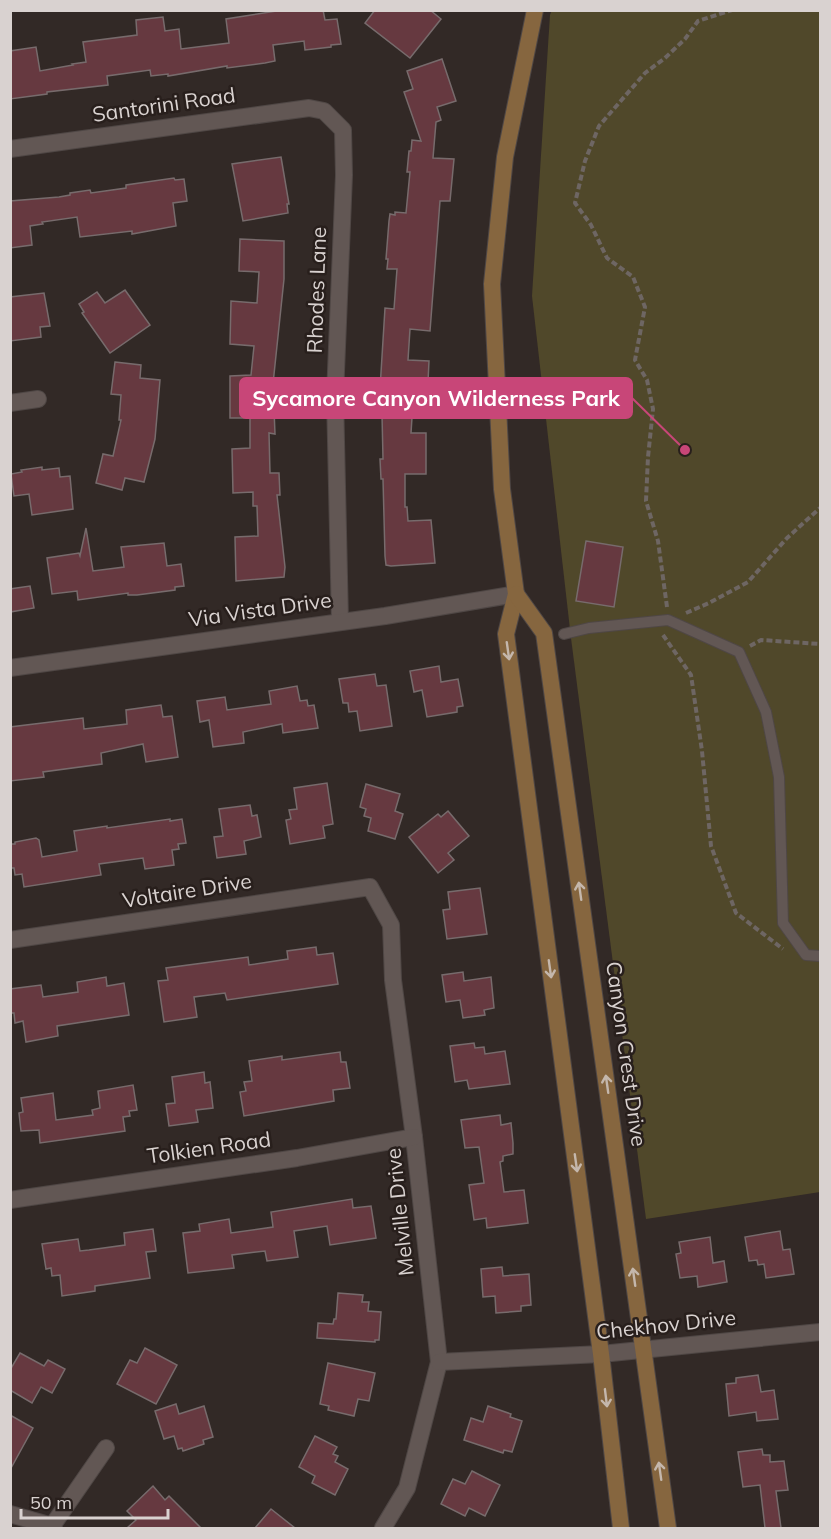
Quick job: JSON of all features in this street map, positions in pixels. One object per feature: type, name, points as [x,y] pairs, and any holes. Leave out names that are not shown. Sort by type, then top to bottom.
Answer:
[{"type":"main road","name":"Canyon Crest Drive","points":[[535,10],[505,157],[492,284],[502,489],[516,594],[506,634],[601,1354],[621,1528]]},
{"type":"main road","name":"Canyon Crest Drive","points":[[516,594],[544,633],[668,1528]]},
{"type":"street","name":"Santorini Road","points":[[10,148],[309,108],[324,111]]},
{"type":"street","name":"Rhodes Lane","points":[[324,111],[343,130],[344,153],[335,396],[340,622]]},
{"type":"street","points":[[10,403],[38,399]]},
{"type":"street","name":"Via Vista Drive","points":[[10,668],[340,622],[516,594]]},
{"type":"street","name":"Voltaire Drive","points":[[10,940],[370,887]]},
{"type":"street","name":"Melville Drive","points":[[370,887],[391,925],[393,980],[440,1362],[407,1488],[383,1528]]},
{"type":"street","name":"Tolkien Road","points":[[10,1200],[297,1158],[414,1137]]},
{"type":"street","name":"Chekhov Drive","points":[[440,1362],[601,1354],[820,1332]]},
{"type":"street","points":[[10,1514],[53,1527],[106,1448]]},
{"type":"lane","points":[[564,634],[589,628],[668,620],[739,652],[766,711],[779,777],[783,923],[806,955],[820,956]]},
{"type":"path","points":[[732,10],[698,21],[685,39],[666,58],[645,73],[599,126],[585,161],[575,203],[591,225],[607,258],[633,276],[645,307],[635,360],[647,380],[653,409],[646,501],[658,541],[668,620],[709,603],[748,582],[787,538],[820,508]]},
{"type":"path","points":[[655,621],[691,675],[702,751],[711,846],[736,914],[782,949],[801,947]]},
{"type":"path","points":[[739,652],[761,640],[820,644]]},
{"type":"shaded area","points":[[552,10],[820,11],[820,1192],[646,1219],[571,638],[532,296]]},
{"type":"building","points":[[283,10],[323,10],[325,20],[337,19],[341,44],[305,50],[304,41],[273,45],[275,61],[168,76],[168,74],[151,76],[150,70],[107,76],[108,85],[10,99],[10,51],[36,47],[40,71],[73,65],[86,62],[83,42],[137,35],[136,20],[163,17],[165,31],[179,29],[181,49],[229,43],[226,19]]},
{"type":"building","points":[[375,10],[430,10],[441,19],[410,58],[365,23]]},
{"type":"building","points":[[442,59],[456,101],[437,107],[441,120],[436,122],[433,158],[454,159],[450,201],[440,201],[430,331],[410,329],[408,360],[429,361],[427,403],[413,402],[411,433],[426,433],[426,474],[405,474],[405,507],[407,507],[408,521],[431,520],[435,563],[391,566],[386,565],[385,556],[383,479],[381,479],[380,459],[383,459],[382,415],[381,405],[379,405],[385,308],[394,309],[397,269],[387,269],[389,221],[390,214],[406,213],[410,172],[407,172],[409,151],[411,151],[412,140],[421,141],[404,92],[413,89],[407,71]]},
{"type":"building","points":[[281,157],[289,204],[287,204],[288,213],[243,221],[232,164]]},
{"type":"building","points":[[174,178],[175,180],[184,179],[187,201],[173,203],[176,226],[132,234],[132,231],[80,237],[77,217],[30,226],[32,245],[10,248],[10,201],[59,197],[90,190],[91,193]]},
{"type":"building","points":[[240,239],[284,241],[284,279],[273,384],[275,434],[269,433],[270,473],[279,473],[280,495],[277,495],[285,567],[284,577],[236,581],[235,537],[258,536],[257,506],[253,506],[253,492],[233,493],[232,449],[250,448],[250,418],[230,418],[230,376],[251,375],[254,346],[230,344],[231,301],[257,303],[259,272],[239,271]]},
{"type":"building","points":[[125,290],[150,325],[110,353],[82,313],[84,312],[79,304],[97,292],[105,303]]},
{"type":"building","points":[[44,293],[50,326],[40,327],[41,337],[10,341],[10,297]]},
{"type":"building","points":[[115,362],[141,365],[140,378],[160,380],[155,439],[144,482],[125,478],[122,490],[96,483],[103,454],[113,456],[121,420],[119,420],[121,395],[111,394]]},
{"type":"building","points":[[42,467],[42,470],[59,468],[60,477],[70,476],[73,509],[32,515],[29,494],[14,496],[11,474]]},
{"type":"building","points":[[86,528],[93,571],[124,567],[121,547],[164,543],[167,566],[181,564],[184,586],[175,587],[175,590],[137,595],[128,595],[128,593],[78,600],[77,591],[52,594],[47,558],[79,553],[80,556]]},
{"type":"building","points":[[586,541],[623,547],[614,607],[576,601]]},
{"type":"building","points":[[30,586],[34,608],[10,612],[10,589]]},
{"type":"building","points":[[439,666],[441,682],[458,679],[463,706],[457,707],[457,712],[427,717],[422,690],[414,692],[410,671]]},
{"type":"building","points":[[375,674],[377,686],[386,685],[392,726],[360,731],[357,711],[349,712],[348,703],[343,703],[339,679]]},
{"type":"building","points":[[297,686],[300,701],[307,700],[308,706],[314,705],[318,728],[283,733],[282,724],[243,732],[244,743],[213,747],[209,720],[200,722],[197,701],[225,697],[227,710],[271,704],[269,691]]},
{"type":"building","points":[[161,705],[163,717],[172,716],[178,757],[146,762],[143,744],[101,753],[102,764],[43,772],[44,777],[10,781],[10,727],[83,718],[84,729],[127,724],[126,710]]},
{"type":"building","points":[[327,783],[333,824],[323,826],[325,838],[290,844],[286,820],[291,819],[289,810],[297,809],[294,788]]},
{"type":"building","points":[[366,784],[400,794],[395,811],[403,814],[395,839],[368,831],[371,818],[364,816],[366,809],[360,807]]},
{"type":"building","points":[[250,805],[252,816],[257,815],[261,837],[244,841],[246,854],[217,858],[214,837],[223,836],[219,809]]},
{"type":"building","points":[[448,811],[469,836],[448,853],[454,860],[438,873],[409,837],[438,814],[441,817]]},
{"type":"building","points":[[170,819],[170,821],[182,819],[186,843],[178,844],[179,849],[172,850],[174,865],[145,869],[143,858],[99,864],[101,875],[24,887],[22,874],[15,875],[14,868],[10,868],[10,844],[15,844],[15,842],[36,838],[39,840],[42,857],[77,851],[74,831]]},
{"type":"building","points":[[480,888],[487,934],[447,939],[443,910],[450,909],[448,892]]},
{"type":"building","points":[[316,947],[317,955],[333,953],[338,984],[227,1000],[225,993],[194,997],[197,1017],[164,1022],[158,981],[168,980],[166,968],[248,957],[249,965],[288,959],[287,951]]},
{"type":"building","points":[[463,972],[464,981],[491,977],[494,1008],[484,1010],[485,1015],[463,1018],[460,1000],[446,1002],[442,975]]},
{"type":"building","points":[[106,977],[107,986],[124,983],[129,1015],[57,1026],[58,1036],[26,1042],[23,1021],[15,1023],[14,1013],[10,1013],[10,989],[41,985],[43,997],[78,992],[77,982]]},
{"type":"building","points":[[474,1043],[475,1048],[484,1047],[485,1054],[505,1051],[510,1084],[469,1089],[467,1080],[455,1082],[450,1046]]},
{"type":"building","points":[[340,1052],[341,1062],[346,1062],[350,1088],[333,1090],[334,1101],[244,1116],[240,1092],[246,1091],[244,1082],[252,1081],[249,1061],[282,1056],[282,1060]]},
{"type":"building","points":[[204,1072],[205,1083],[210,1082],[213,1108],[196,1110],[198,1122],[169,1126],[166,1104],[175,1103],[172,1077]]},
{"type":"building","points":[[133,1085],[137,1110],[129,1111],[130,1116],[123,1117],[125,1131],[40,1143],[39,1130],[21,1131],[19,1113],[23,1112],[21,1098],[53,1093],[56,1120],[93,1115],[92,1110],[100,1108],[98,1091]]},
{"type":"building","points":[[500,1115],[501,1125],[511,1123],[513,1143],[513,1154],[503,1156],[503,1161],[500,1162],[504,1192],[524,1190],[528,1223],[487,1228],[486,1218],[474,1220],[469,1185],[484,1183],[479,1147],[465,1148],[461,1120]]},
{"type":"building","points":[[352,1199],[353,1208],[371,1206],[376,1238],[330,1245],[327,1226],[294,1231],[298,1257],[267,1261],[265,1251],[232,1255],[234,1268],[188,1273],[183,1233],[200,1231],[199,1224],[229,1219],[231,1233],[273,1227],[271,1212]]},
{"type":"building","points":[[153,1229],[156,1251],[146,1252],[150,1278],[95,1286],[95,1291],[62,1296],[60,1275],[52,1276],[51,1268],[46,1269],[42,1244],[78,1239],[80,1251],[89,1250],[125,1245],[124,1233]]},
{"type":"building","points":[[780,1231],[783,1250],[790,1249],[794,1274],[766,1278],[764,1264],[758,1265],[757,1260],[749,1261],[745,1237]]},
{"type":"building","points":[[710,1237],[713,1263],[724,1261],[727,1282],[698,1287],[697,1276],[680,1278],[676,1254],[681,1253],[679,1242]]},
{"type":"building","points":[[502,1267],[503,1276],[529,1274],[531,1305],[521,1306],[521,1311],[496,1313],[495,1296],[483,1297],[481,1269]]},
{"type":"building","points":[[338,1293],[363,1295],[362,1302],[369,1302],[368,1311],[381,1312],[379,1340],[375,1342],[317,1338],[318,1323],[333,1324],[336,1319]]},
{"type":"building","points":[[145,1348],[177,1365],[156,1404],[117,1384],[130,1360],[137,1363]]},
{"type":"building","points":[[20,1353],[44,1366],[48,1360],[65,1369],[52,1393],[41,1387],[32,1403],[10,1390],[10,1370]]},
{"type":"building","points":[[328,1363],[375,1373],[369,1401],[358,1399],[354,1416],[328,1410],[329,1406],[320,1404]]},
{"type":"building","points":[[758,1375],[761,1392],[774,1390],[778,1419],[757,1421],[756,1412],[729,1416],[726,1384],[736,1383],[736,1378]]},
{"type":"building","points":[[176,1404],[179,1414],[204,1406],[213,1437],[203,1440],[204,1444],[183,1451],[182,1448],[178,1449],[174,1436],[164,1439],[155,1411]]},
{"type":"building","points":[[488,1406],[511,1414],[510,1417],[522,1421],[512,1452],[504,1450],[503,1453],[464,1440],[471,1418],[483,1422]]},
{"type":"building","points":[[10,1415],[33,1428],[10,1470]]},
{"type":"building","points":[[315,1436],[337,1447],[333,1454],[338,1456],[335,1462],[348,1469],[335,1495],[312,1483],[315,1476],[299,1467]]},
{"type":"building","points":[[762,1449],[763,1455],[770,1455],[770,1462],[784,1461],[788,1490],[776,1491],[781,1528],[765,1528],[760,1485],[743,1487],[738,1452]]},
{"type":"building","points":[[472,1471],[500,1485],[485,1516],[469,1508],[465,1516],[441,1504],[453,1479],[465,1484]]},
{"type":"building","points":[[153,1486],[165,1500],[169,1496],[201,1528],[127,1528],[136,1520],[127,1511]]},
{"type":"building","points":[[271,1509],[295,1528],[255,1528]]},
{"type":"place","name":"Sycamore Canyon Wilderness Park","points":[[685,450]]}]
